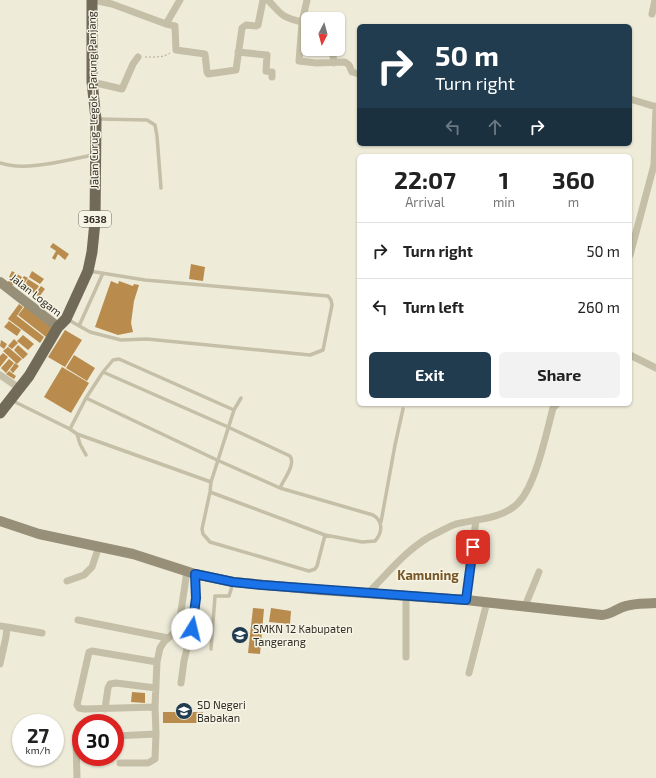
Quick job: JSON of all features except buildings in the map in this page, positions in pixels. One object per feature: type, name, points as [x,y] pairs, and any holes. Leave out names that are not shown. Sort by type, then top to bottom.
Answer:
[{"type":"main road","name":"Jalan Curug–Legok–Parung Panjang","points":[[0,412],[29,376],[58,327],[66,319],[88,271],[92,252],[95,222],[96,119],[92,82],[93,0]]},
{"type":"street","points":[[93,0],[112,4],[166,24],[173,25],[176,28],[175,49],[178,51],[205,54],[208,74],[236,70],[242,28],[246,25],[258,25],[263,0]]},
{"type":"street","points":[[166,24],[180,0]]},
{"type":"street","points":[[268,0],[281,14],[301,21]]},
{"type":"street","points":[[306,12],[307,0]]},
{"type":"street","points":[[652,14],[655,0]]},
{"type":"street","points":[[301,48],[299,61],[347,63],[352,72],[357,73]]},
{"type":"street","points":[[238,52],[267,55],[266,71],[272,72],[272,77]]},
{"type":"street","points":[[333,56],[334,63]]},
{"type":"street","points":[[92,82],[122,89],[133,64],[138,57]]},
{"type":"street","points":[[632,100],[656,106],[655,165],[632,248]]},
{"type":"street","name":"Jalan Logam","points":[[0,282],[58,327]]},
{"type":"street","points":[[632,356],[656,368]]},
{"type":"street","points":[[0,374],[19,388]]},
{"type":"street","points":[[368,593],[412,549],[435,533],[454,525],[507,511],[514,507],[523,497],[532,478],[553,408],[555,406]]},
{"type":"street","points":[[466,600],[476,520]]},
{"type":"street","points":[[0,521],[40,534],[133,554],[191,573],[233,582],[318,590],[466,600],[602,615],[611,613],[632,604],[656,603]]},
{"type":"street","points":[[67,581],[84,575],[92,567],[99,546]]},
{"type":"street","points":[[525,606],[539,572]]},
{"type":"street","points":[[124,763],[148,763],[153,761],[156,757],[155,707],[157,662],[160,648],[177,630],[179,625],[191,573]]},
{"type":"street","points":[[182,683],[184,662],[194,619],[196,598],[191,573]]},
{"type":"street","points":[[406,596],[406,657]]},
{"type":"street","points":[[469,673],[487,602]]},
{"type":"street","points":[[78,620],[168,638]]},
{"type":"street","points":[[0,664],[6,637],[3,626],[42,633]]},
{"type":"street","points":[[155,707],[84,709],[78,707],[89,652],[92,651],[157,662]]},
{"type":"street","points":[[105,709],[110,684],[116,683],[156,688]]},
{"type":"street","points":[[124,736],[156,734]]},
{"type":"street","points":[[77,766],[77,778]]},
{"type":"lane","points":[[96,119],[147,120],[155,125],[161,188]]},
{"type":"lane","points":[[0,163],[9,166],[46,164],[96,154]]},
{"type":"lane","points":[[66,319],[90,332],[121,340],[147,339],[310,355],[323,350],[332,305],[328,296],[145,280],[88,271]]},
{"type":"lane","points":[[79,326],[103,273]]},
{"type":"lane","points":[[70,429],[86,398],[103,372],[113,360],[119,359],[234,410]]},
{"type":"lane","points":[[103,372],[290,456],[292,458],[292,463],[280,488]]},
{"type":"lane","points":[[86,398],[280,488],[373,514],[381,522]]},
{"type":"lane","points":[[241,398],[234,410],[217,460],[202,529],[203,534],[210,542],[309,571],[313,570],[317,566],[325,535]]},
{"type":"lane","points":[[10,399],[77,434],[211,482]]},
{"type":"lane","points":[[210,492],[325,535],[362,542],[375,541],[378,538],[382,525],[381,522],[394,445],[403,409]]},
{"type":"lane","points":[[77,434],[86,455]]},
{"type":"lane","points":[[211,649],[215,596],[229,596],[233,582]]},
{"type":"path","points":[[138,57],[166,56],[175,49]]},
{"type":"place","name":"SMKN 12 Kabupaten Tangerang","points":[[240,635]]},
{"type":"place","name":"SD Negeri Babakan","points":[[184,711]]},
{"type":"district","name":"Kamuning","points":[[428,575]]},
{"type":"route","points":[[192,629],[196,598],[195,574],[233,582],[262,585],[466,600],[473,547]]}]
